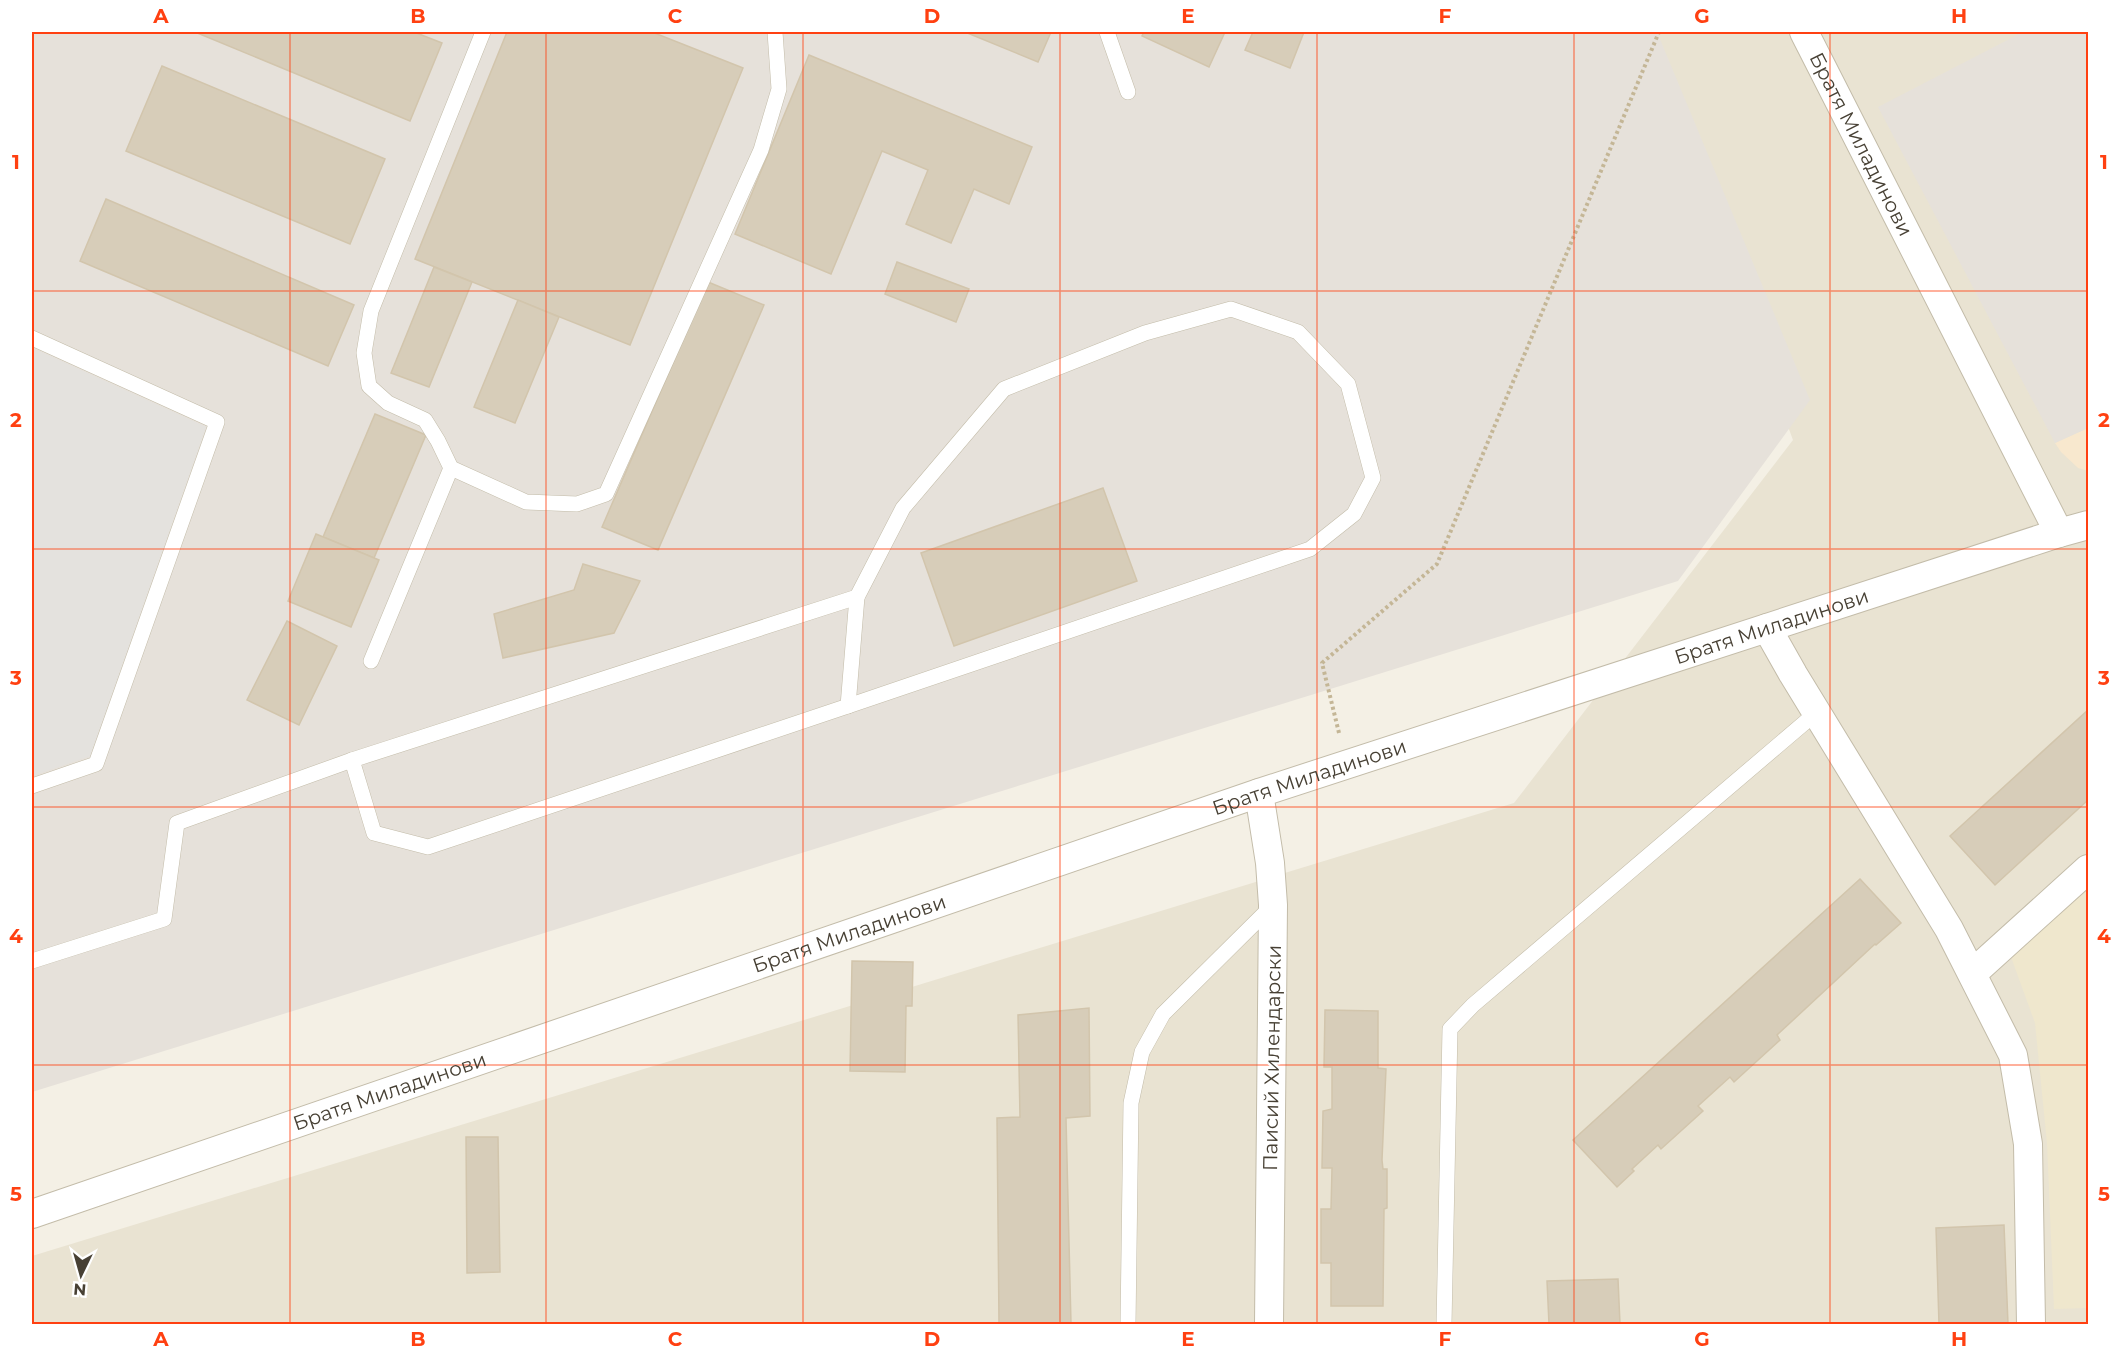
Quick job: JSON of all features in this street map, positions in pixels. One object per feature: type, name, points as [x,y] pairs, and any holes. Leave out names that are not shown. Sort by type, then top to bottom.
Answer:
[{"type":"street","name":"Братя Миладинови","points":[[32,1214],[1259,793],[2059,533],[1804,32]]},
{"type":"street","points":[[2059,533],[2088,525]]},
{"type":"street","points":[[1767,628],[1816,713],[1949,929],[2013,1055],[2028,1144],[2031,1324]]},
{"type":"street","name":"Паисий Хилендарски","points":[[1259,793],[1270,863],[1273,905],[1269,1324]]},
{"type":"street","points":[[1973,974],[2088,868]]},
{"type":"lane","points":[[483,32],[371,311],[364,353],[369,386],[388,403],[425,420],[451,468],[526,502],[577,504],[606,494],[761,150],[779,88],[775,32]]},
{"type":"lane","points":[[1107,32],[1128,92]]},
{"type":"lane","points":[[352,760],[374,833],[428,847],[848,706],[1310,549],[1354,514],[1373,478],[1348,384],[1298,332],[1231,309],[1145,333],[1005,389],[903,508],[857,597],[848,706]]},
{"type":"lane","points":[[32,338],[217,422],[96,764],[32,786]]},
{"type":"lane","points":[[371,661],[451,468]]},
{"type":"lane","points":[[32,961],[164,919],[177,823],[352,760],[857,597]]},
{"type":"lane","points":[[1444,1324],[1450,1029],[1473,1005],[1816,713]]},
{"type":"lane","points":[[1128,1324],[1131,1103],[1142,1052],[1163,1014],[1273,905]]},
{"type":"path","points":[[1347,766],[1322,663],[1437,564],[1659,32]]},
{"type":"shaded area","points":[[32,32],[1657,32],[1810,400],[1678,581],[32,1092]]},
{"type":"shaded area","points":[[1642,32],[2088,32],[2088,1324],[32,1324],[32,1256],[1514,803],[1793,440]]},
{"type":"shaded area","points":[[2023,32],[2088,32],[2088,428],[2055,443],[1878,107]]},
{"type":"shaded area","points":[[32,348],[206,427],[90,756],[32,776]]},
{"type":"shaded area","points":[[2088,428],[2088,471],[2078,468],[2055,443]]},
{"type":"shaded area","points":[[2088,886],[2088,1308],[2054,1309],[2047,1143],[2035,1023],[2011,957]]},
{"type":"building","points":[[195,32],[414,32],[442,43],[410,121]]},
{"type":"building","points":[[507,32],[652,32],[743,68],[630,345],[415,259]]},
{"type":"building","points":[[965,32],[1051,32],[1038,62]]},
{"type":"building","points":[[1144,32],[1225,32],[1209,67],[1142,36]]},
{"type":"building","points":[[1253,32],[1304,32],[1290,68],[1245,50]]},
{"type":"building","points":[[809,55],[1032,147],[1009,204],[974,189],[951,243],[906,224],[928,170],[882,151],[831,274],[735,234]]},
{"type":"building","points":[[162,66],[385,159],[350,244],[126,151]]},
{"type":"building","points":[[106,199],[354,305],[328,366],[80,261]]},
{"type":"building","points":[[897,262],[969,289],[956,322],[885,294]]},
{"type":"building","points":[[434,267],[472,282],[429,387],[391,373]]},
{"type":"building","points":[[708,282],[764,305],[658,550],[602,527]]},
{"type":"building","points":[[518,300],[559,317],[515,423],[474,407]]},
{"type":"building","points":[[375,414],[426,435],[374,558],[323,537]]},
{"type":"building","points":[[1103,488],[1137,581],[954,646],[921,553]]},
{"type":"building","points":[[316,534],[379,560],[351,627],[288,601]]},
{"type":"building","points":[[583,564],[640,581],[614,633],[503,658],[494,614],[574,590]]},
{"type":"building","points":[[287,621],[337,646],[299,725],[247,700]]},
{"type":"building","points":[[2088,710],[2088,800],[1995,885],[1950,836]]},
{"type":"building","points":[[1860,879],[1901,923],[1875,944],[1777,1035],[1780,1040],[1734,1082],[1730,1077],[1698,1106],[1703,1111],[1661,1149],[1658,1145],[1632,1169],[1634,1171],[1617,1187],[1573,1140]]},
{"type":"building","points":[[852,961],[913,962],[912,1006],[906,1006],[905,1072],[850,1071]]},
{"type":"building","points":[[1089,1008],[1090,1116],[1066,1118],[1071,1324],[999,1324],[997,1118],[1020,1117],[1018,1015]]},
{"type":"building","points":[[1325,1010],[1378,1011],[1378,1068],[1386,1069],[1382,1160],[1383,1169],[1387,1169],[1387,1208],[1384,1209],[1383,1306],[1331,1306],[1331,1263],[1321,1263],[1321,1209],[1331,1209],[1332,1168],[1322,1168],[1323,1111],[1332,1109],[1332,1067],[1324,1067]]},
{"type":"building","points":[[466,1137],[498,1137],[500,1272],[467,1273]]},
{"type":"building","points":[[2004,1225],[2008,1324],[1939,1324],[1936,1228]]},
{"type":"building","points":[[1618,1279],[1620,1324],[1549,1324],[1547,1281]]}]
